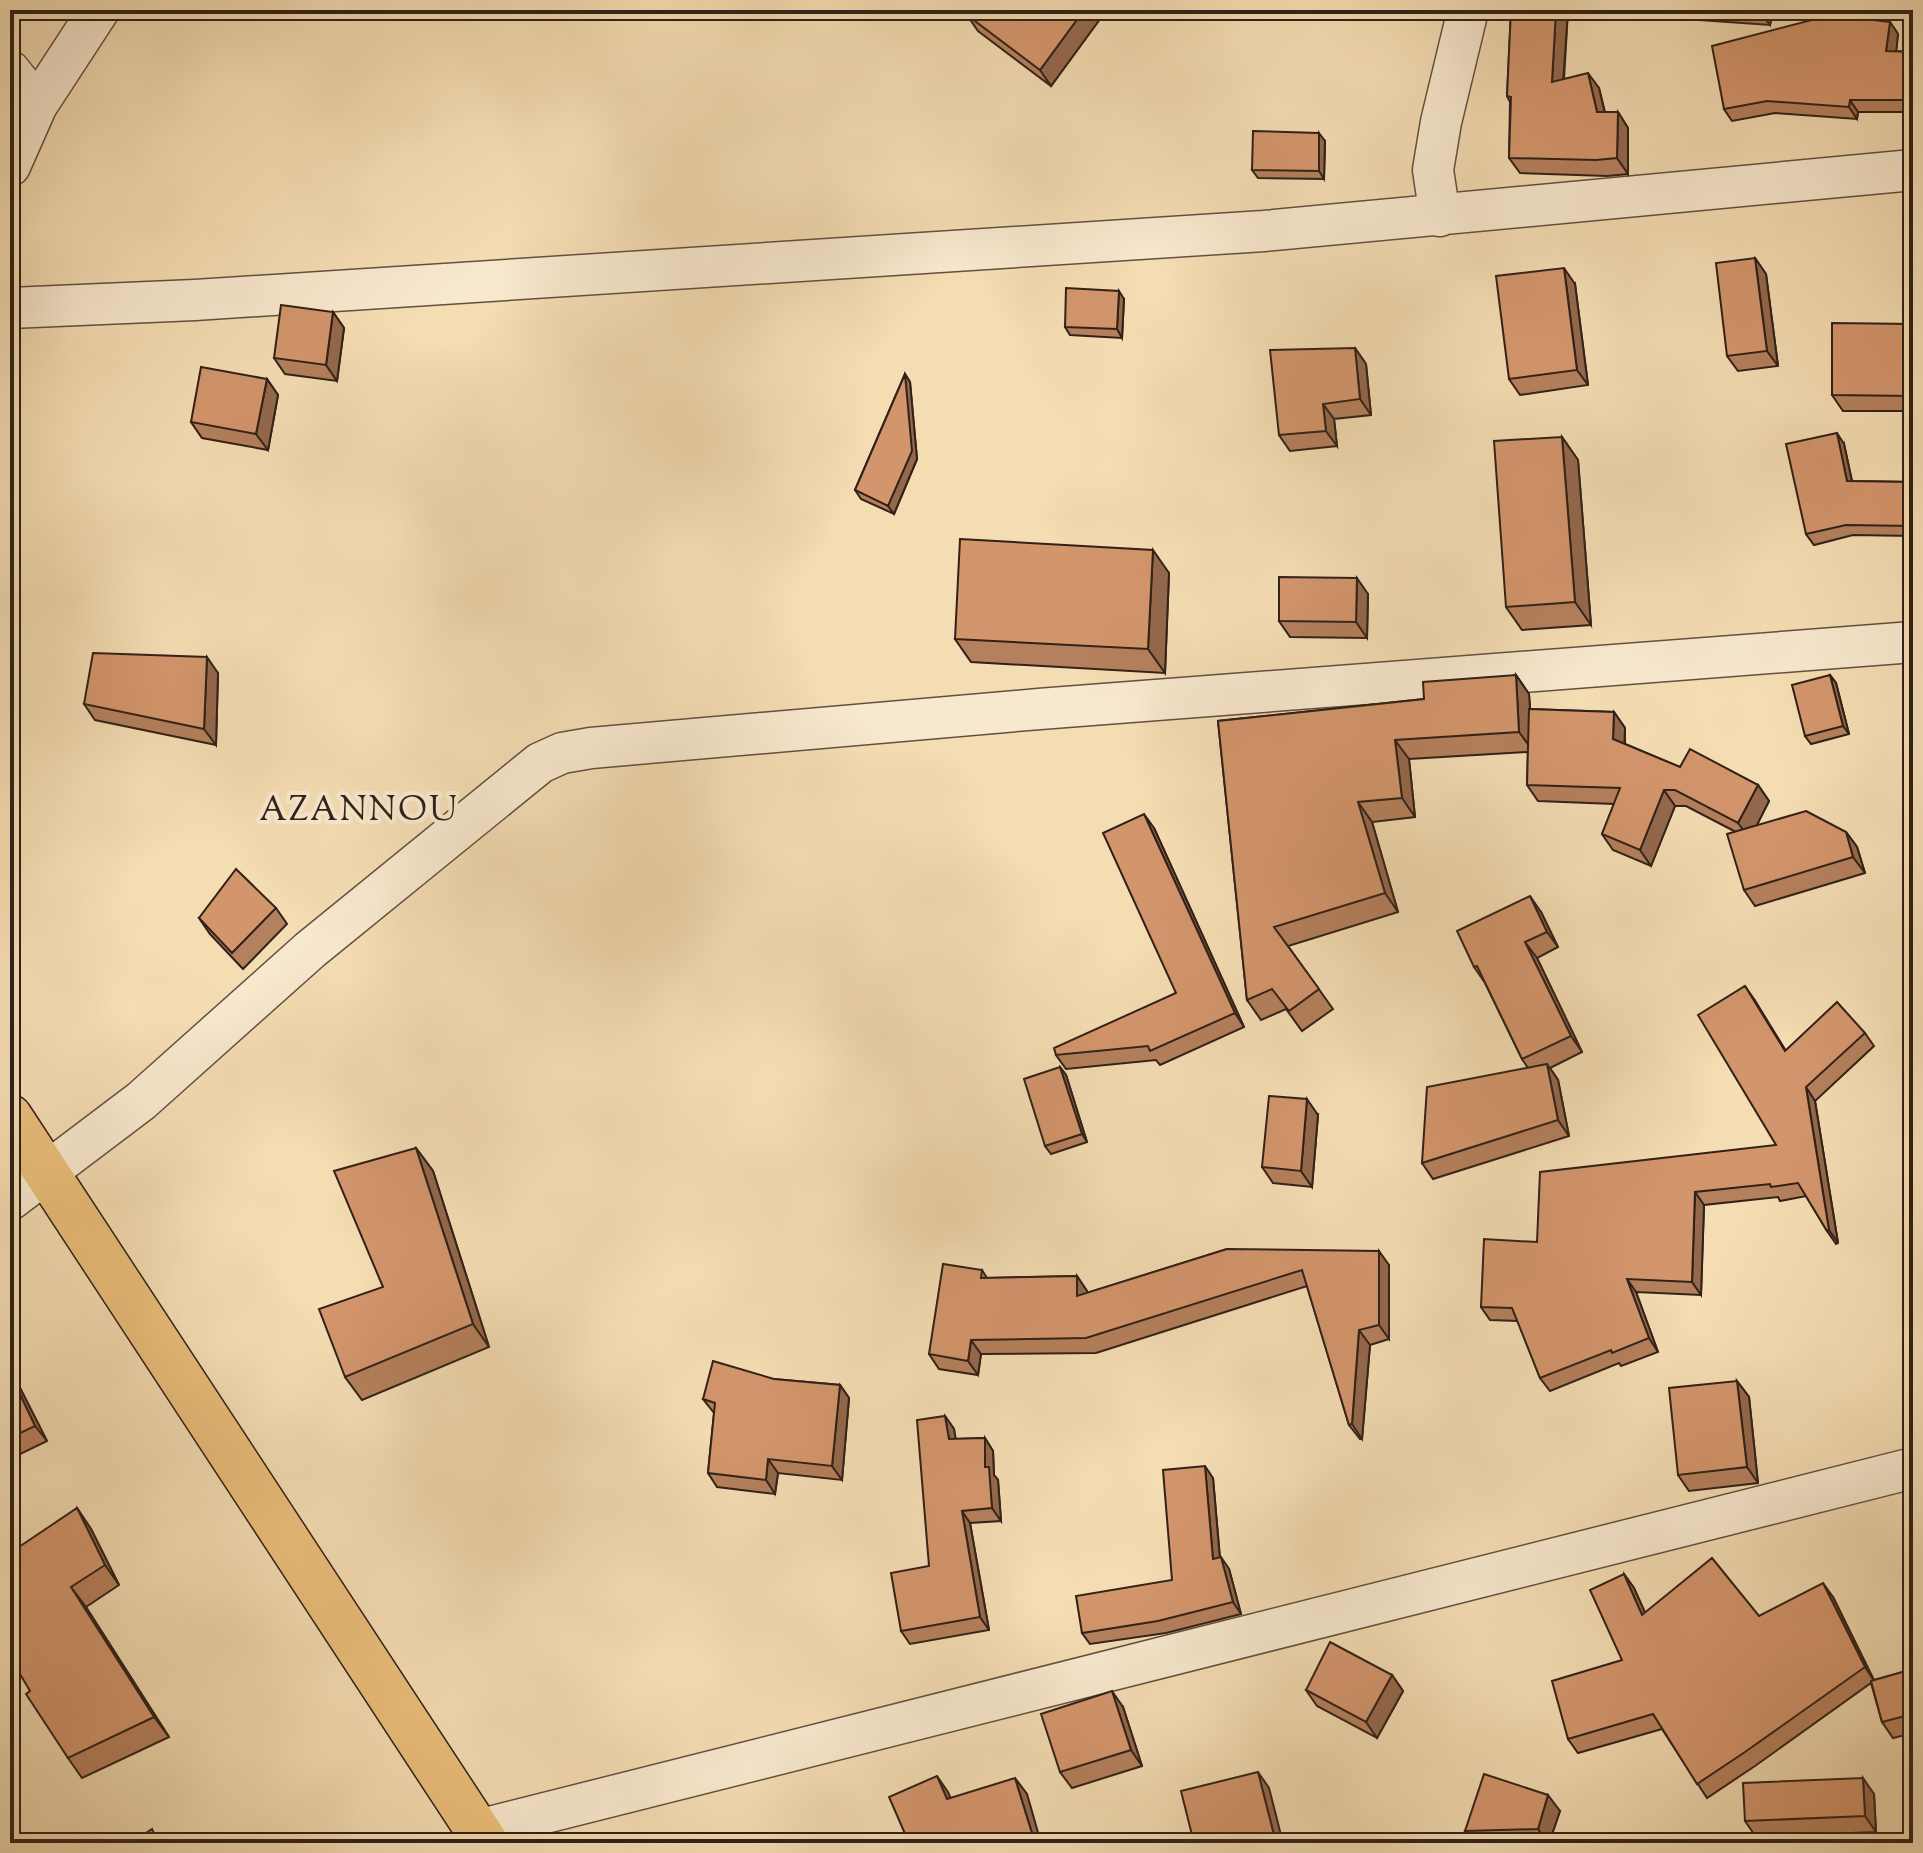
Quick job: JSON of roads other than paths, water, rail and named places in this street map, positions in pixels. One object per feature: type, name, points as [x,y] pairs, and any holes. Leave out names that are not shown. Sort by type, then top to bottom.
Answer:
[{"type":"highway","points":[[10,1117],[482,1837]]},
{"type":"street","points":[[10,166],[37,105],[99,10]]},
{"type":"street","points":[[1440,216],[1433,170],[1441,122],[1468,10]]},
{"type":"street","points":[[10,71],[37,105]]},
{"type":"street","points":[[10,308],[243,297],[1248,232],[1913,170]]},
{"type":"street","points":[[10,1200],[141,1101],[310,950],[501,794],[540,763],[562,753],[1039,709],[1913,642]]},
{"type":"street","points":[[482,1837],[1913,1468]]},
{"type":"district","name":"AZANNOU","points":[[359,811]]}]
